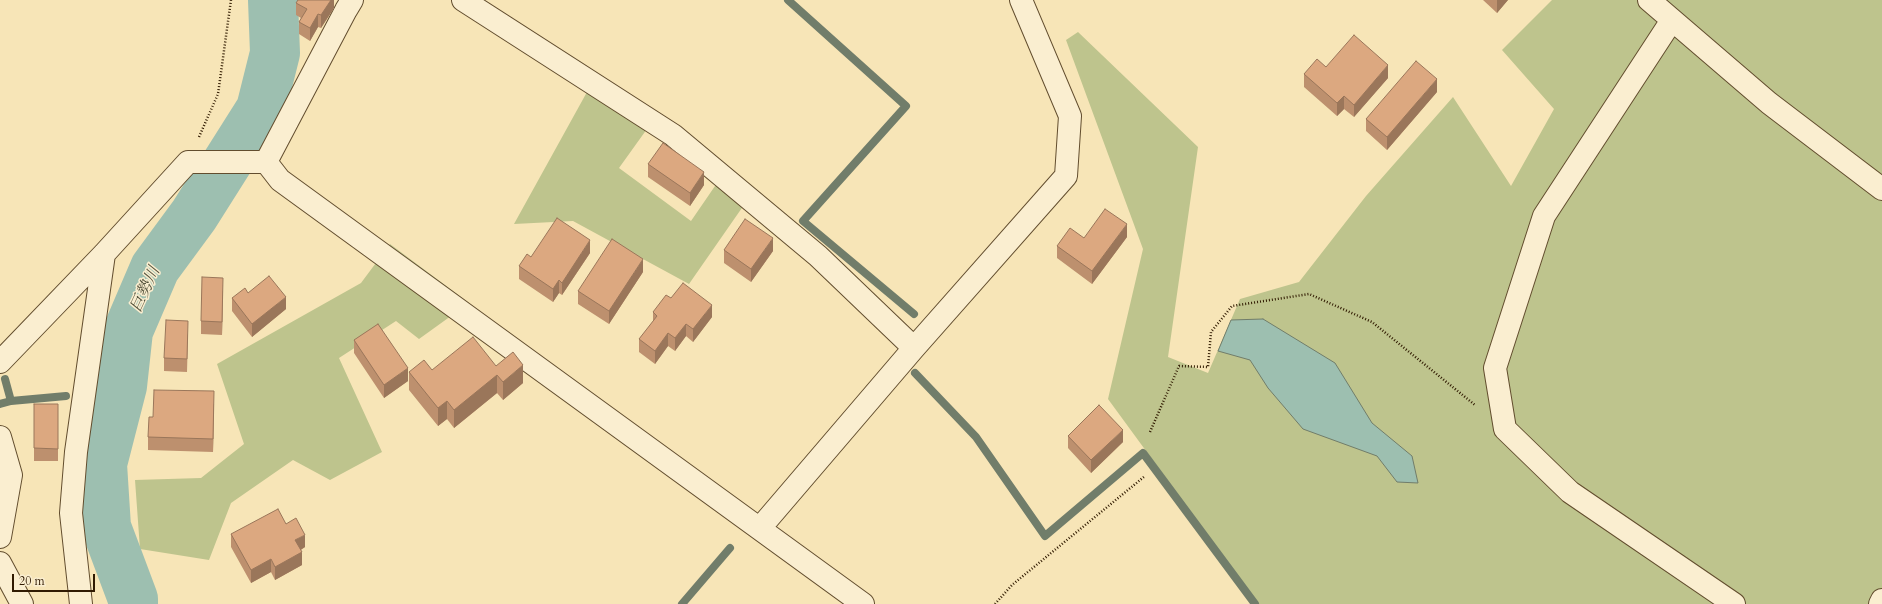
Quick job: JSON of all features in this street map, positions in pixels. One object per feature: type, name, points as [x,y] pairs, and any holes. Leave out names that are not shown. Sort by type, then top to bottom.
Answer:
[{"type":"street","points":[[266,162],[352,0]]},
{"type":"street","points":[[463,0],[673,135],[818,256],[914,348]]},
{"type":"street","points":[[760,528],[914,348],[1066,176],[1070,116],[1021,0]]},
{"type":"street","points":[[1649,0],[1769,103],[1882,189]]},
{"type":"street","points":[[1672,20],[1544,216],[1495,368],[1504,429],[1570,492],[1734,604]]},
{"type":"street","points":[[3,351],[104,254],[188,162],[266,162]]},
{"type":"street","points":[[266,162],[280,180],[863,604]]},
{"type":"street","points":[[81,604],[71,513],[76,452],[104,254]]},
{"type":"street","points":[[0,437],[10,475],[0,537]]},
{"type":"street","points":[[0,563],[22,604]]},
{"type":"street","points":[[1880,604],[1882,600]]},
{"type":"path","points":[[188,162],[218,94],[231,0]]},
{"type":"path","points":[[1150,432],[1179,366],[1208,367],[1211,332],[1232,306],[1309,294],[1372,322],[1504,429]]},
{"type":"path","points":[[995,604],[1012,585],[1145,476]]},
{"type":"green space","points":[[1552,0],[1882,0],[1882,604],[1258,604],[1108,399],[1143,249],[1066,40],[1078,32],[1198,147],[1168,357],[1208,373],[1240,299],[1299,282],[1366,196],[1453,97],[1511,186],[1554,109],[1502,50]]},
{"type":"green space","points":[[587,92],[657,115],[619,168],[691,221],[726,170],[753,192],[689,284],[573,221],[514,224]]},
{"type":"green space","points":[[390,244],[469,303],[419,339],[396,321],[339,358],[382,452],[330,480],[293,460],[231,503],[209,560],[140,549],[135,480],[201,478],[244,444],[217,364],[361,283]]},
{"type":"shaded area","points":[[1263,319],[1335,363],[1372,423],[1412,456],[1418,483],[1397,482],[1377,456],[1303,429],[1268,388],[1250,360],[1218,351],[1231,320]]},
{"type":"building","points":[[298,0],[331,0],[321,15],[318,14],[310,28],[299,22],[307,9],[296,3]]},
{"type":"building","points":[[1354,35],[1388,65],[1354,105],[1344,96],[1337,103],[1304,74],[1317,59],[1326,67]]},
{"type":"building","points":[[1416,61],[1437,79],[1387,137],[1366,119]]},
{"type":"building","points":[[663,143],[704,172],[690,193],[648,164]]},
{"type":"building","points":[[1105,209],[1127,224],[1092,271],[1057,246],[1070,228],[1084,238]]},
{"type":"building","points":[[557,218],[590,240],[562,283],[559,280],[553,289],[519,266],[527,254],[531,257]]},
{"type":"building","points":[[745,219],[773,238],[751,269],[724,250]]},
{"type":"building","points":[[612,239],[643,259],[609,311],[578,291]]},
{"type":"building","points":[[269,276],[286,297],[252,324],[232,298],[245,288],[248,293]]},
{"type":"building","points":[[202,277],[223,278],[222,322],[201,321]]},
{"type":"building","points":[[683,283],[712,305],[693,329],[686,324],[675,338],[668,333],[655,351],[639,339],[657,316],[653,312],[666,295],[671,298]]},
{"type":"building","points":[[166,320],[188,321],[187,359],[164,358]]},
{"type":"building","points":[[378,324],[408,368],[384,385],[354,340]]},
{"type":"building","points":[[473,337],[496,366],[513,352],[523,365],[503,382],[497,375],[454,410],[447,401],[438,408],[409,372],[424,360],[432,370]]},
{"type":"building","points":[[154,390],[214,391],[213,439],[148,437],[149,417],[153,417]]},
{"type":"building","points":[[34,404],[58,404],[58,449],[34,448]]},
{"type":"building","points":[[1099,405],[1123,430],[1091,460],[1068,436]]},
{"type":"building","points":[[278,509],[286,524],[296,518],[305,535],[295,540],[302,552],[275,567],[271,559],[251,570],[231,534]]},
{"type":"waterway","name":"巨勢川","points":[[133,604],[133,599],[106,527],[102,464],[122,386],[128,331],[155,268],[194,215],[261,109],[275,53],[273,0]]},
{"type":"waterway","points":[[788,0],[906,106],[803,221],[914,314]]},
{"type":"waterway","points":[[915,373],[976,437],[1045,536],[1143,453],[1255,604]]},
{"type":"waterway","points":[[5,379],[11,401],[66,396]]},
{"type":"waterway","points":[[0,404],[11,401]]},
{"type":"waterway","points":[[682,604],[730,548]]}]
